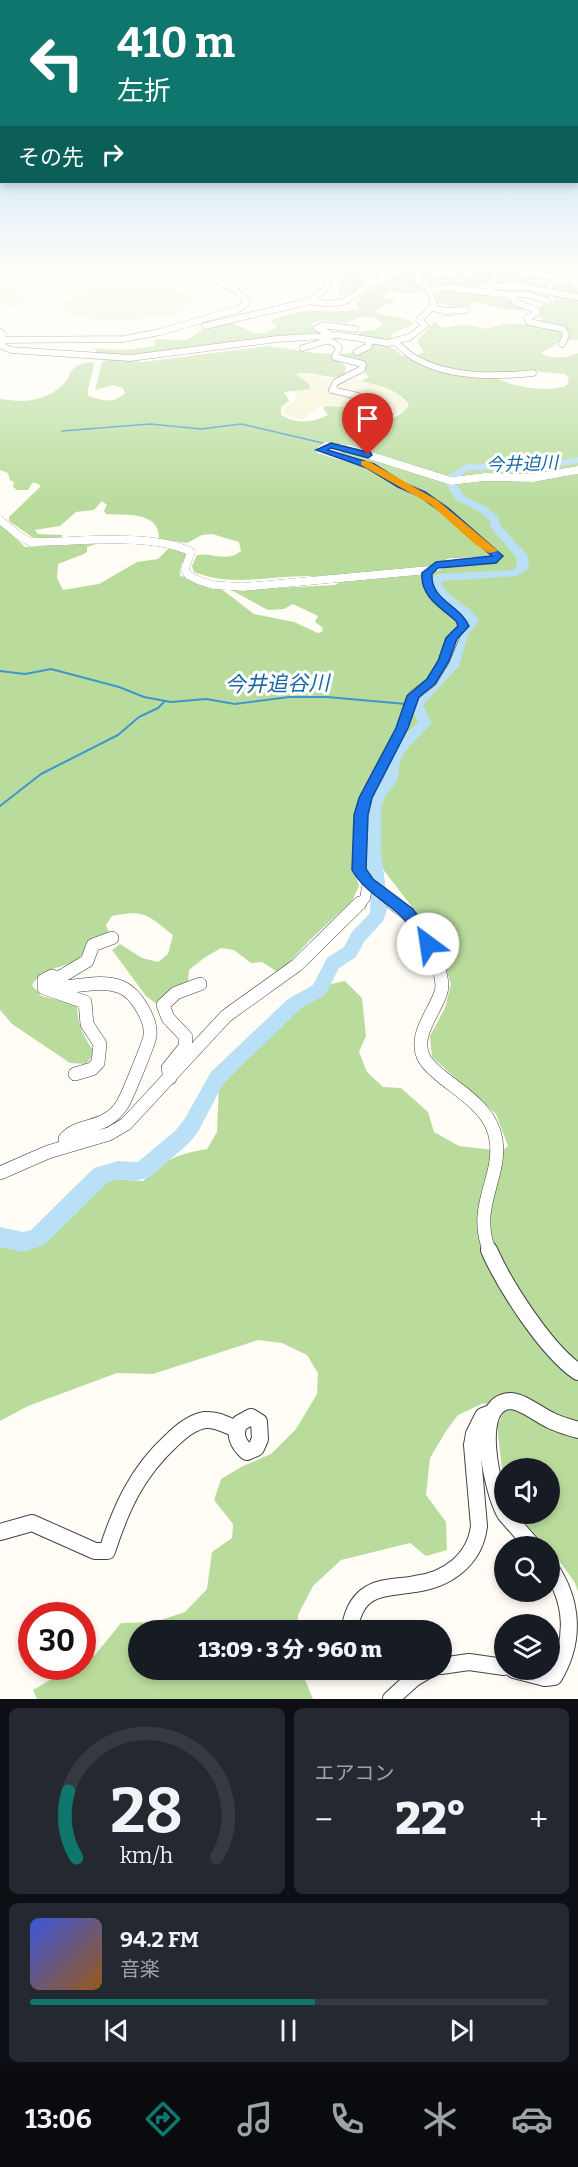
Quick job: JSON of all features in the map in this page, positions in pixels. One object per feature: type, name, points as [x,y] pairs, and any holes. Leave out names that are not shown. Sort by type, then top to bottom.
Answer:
[{"type":"street","points":[[3,346],[11,350],[130,358],[228,346]]},
{"type":"street","points":[[303,348],[310,346]]},
{"type":"street","points":[[337,346],[339,348],[335,357],[359,362],[363,366],[354,375],[336,382],[332,390],[358,396]]},
{"type":"street","points":[[357,352],[368,346]]},
{"type":"street","points":[[400,346],[412,357],[440,368],[497,377],[533,373]]},
{"type":"street","points":[[578,470],[534,478],[485,477],[451,482],[350,449],[331,446],[321,448],[324,452],[371,466],[401,485],[422,494],[445,510],[498,556],[493,560],[436,565],[429,570],[426,576],[426,583],[433,596],[460,619],[464,626],[452,638],[444,661],[431,682],[413,696],[402,728],[365,798],[361,815],[359,870],[368,883],[415,921],[434,956],[443,979],[441,992],[420,1045],[423,1058],[435,1071],[491,1120],[497,1144],[483,1215],[484,1234],[490,1255],[555,1351],[565,1363],[578,1372]]},
{"type":"street","points":[[0,520],[8,524],[20,538],[31,542],[122,541],[185,547],[191,552],[186,566],[188,575],[202,582],[218,585],[271,585],[429,570]]},
{"type":"street","points":[[0,1173],[27,1160],[119,1129],[170,1078],[226,1016],[297,965],[351,914],[365,898],[368,883]]},
{"type":"street","points":[[57,979],[87,961],[93,945],[112,938]]},
{"type":"street","points":[[67,1146],[65,1139],[70,1133],[104,1123],[122,1105],[147,1045],[150,1028],[136,999],[122,987],[103,983],[66,987],[52,976],[47,977],[44,980],[44,988],[51,993],[74,996],[85,1002],[87,1024],[100,1044],[98,1063],[92,1069],[75,1074]]},
{"type":"street","points":[[170,1078],[168,1068],[185,1047],[186,1037],[168,1018],[163,1005],[176,993],[200,984]]},
{"type":"street","points":[[352,1620],[358,1603],[366,1596],[388,1588],[424,1585],[453,1572],[465,1558],[477,1536],[479,1522],[472,1445],[474,1434],[483,1416],[491,1413],[502,1403],[516,1402],[553,1422],[578,1430]]},
{"type":"street","points":[[491,1413],[488,1421],[494,1480]]},
{"type":"street","points":[[0,1532],[32,1523],[95,1551],[107,1551],[129,1490],[141,1469],[152,1458],[188,1426],[200,1421],[211,1420],[236,1429]]},
{"type":"street","points":[[514,1524],[524,1536]]},
{"type":"street","points":[[560,1582],[567,1599],[569,1630],[567,1651],[560,1665]]},
{"type":"street","points":[[452,1664],[469,1662],[494,1666]]},
{"type":"street","points":[[392,1699],[412,1680]]},
{"type":"shaded area","points":[[301,373],[375,383],[395,392],[408,405],[403,411],[382,420],[363,415],[357,405],[351,407],[322,405],[303,419],[292,418],[284,413],[284,406],[294,402],[296,397],[291,377]]},
{"type":"green space","points":[[213,346],[139,355],[97,353],[95,348],[125,350]]},
{"type":"green space","points":[[266,346],[316,353],[345,354],[359,351],[362,346],[388,346],[401,355],[414,357],[424,352],[420,346],[552,346],[541,353],[559,358],[578,353],[578,1592],[575,1583],[560,1562],[560,1536],[537,1536],[526,1524],[560,1524],[560,1458],[501,1458],[497,1426],[503,1414],[484,1403],[458,1415],[430,1458],[426,1495],[446,1522],[447,1550],[426,1556],[410,1543],[341,1560],[313,1586],[298,1620],[161,1620],[185,1612],[207,1589],[212,1552],[232,1538],[233,1524],[214,1500],[221,1479],[271,1454],[296,1429],[317,1394],[318,1373],[307,1355],[282,1343],[258,1340],[153,1374],[117,1373],[28,1406],[0,1421],[0,1246],[21,1249],[39,1241],[77,1213],[96,1189],[113,1179],[143,1181],[172,1159],[207,1149],[217,1132],[219,1082],[305,1004],[323,993],[331,984],[345,981],[362,998],[366,1036],[359,1052],[367,1072],[383,1087],[401,1088],[428,1112],[434,1132],[459,1146],[502,1151],[508,1146],[496,1114],[432,1057],[430,1036],[445,1008],[451,984],[439,948],[419,916],[382,868],[355,873],[359,886],[352,901],[279,973],[262,962],[251,963],[234,950],[221,948],[189,970],[188,983],[171,991],[155,1003],[146,996],[112,950],[120,944],[142,958],[158,962],[168,954],[173,935],[145,915],[132,913],[112,916],[106,925],[109,933],[93,938],[85,945],[85,951],[77,961],[41,973],[32,985],[41,996],[77,1005],[82,1030],[95,1053],[86,1064],[70,1063],[12,1024],[0,1010],[0,524],[25,547],[95,542],[96,544],[87,547],[87,552],[84,554],[58,564],[57,578],[63,590],[99,584],[137,562],[158,559],[168,549],[173,548],[186,552],[187,556],[181,565],[180,576],[193,578],[224,591],[254,614],[294,622],[318,633],[322,632],[323,628],[315,622],[318,616],[293,604],[284,609],[268,610],[231,590],[335,585],[342,581],[306,576],[231,580],[212,578],[194,572],[192,566],[197,555],[230,556],[241,551],[239,542],[212,534],[202,535],[187,543],[159,539],[154,523],[140,516],[106,514],[104,511],[107,505],[102,501],[94,510],[76,512],[60,526],[35,530],[38,534],[62,535],[62,538],[35,539],[9,521],[9,517],[41,486],[32,483],[28,490],[17,490],[13,487],[14,482],[10,480],[8,473],[0,470],[0,399],[23,401],[38,399],[64,384],[78,365],[94,362],[88,396],[107,400],[116,399],[125,393],[123,388],[113,385],[95,390],[102,362],[108,359],[142,362]],"holes":[[[333,357],[366,366],[365,371],[368,377],[361,381],[394,391],[409,405],[405,410],[395,417],[382,420],[364,417],[354,407],[326,406],[323,408],[328,415],[310,421],[292,420],[281,415],[281,407],[289,401],[284,392],[310,389],[309,384],[296,374],[344,376],[346,366]],[[531,371],[565,374],[569,378],[567,385],[542,389],[511,384],[496,377]]]},
{"type":"green space","points":[[121,1623],[128,1623],[128,1680],[305,1680],[313,1699],[37,1699],[33,1690],[50,1680],[96,1680],[96,1654]]},
{"type":"waterway","points":[[62,431],[150,424],[201,429],[241,424],[327,444]]},
{"type":"waterway","name":"今井迫川","points":[[0,1237],[23,1242],[37,1238],[101,1175],[118,1170],[134,1172],[143,1170],[182,1137],[191,1126],[217,1078],[294,1004],[319,990],[333,963],[350,952],[358,937],[377,916],[380,907],[379,885],[373,852],[374,809],[378,794],[390,781],[393,762],[400,748],[425,723],[416,705],[455,663],[464,628],[473,621],[465,610],[441,593],[435,580],[438,577],[517,573],[523,568],[522,556],[495,526],[495,520],[484,510],[460,498],[448,479],[467,467],[480,469],[508,463],[562,464],[578,460]]},
{"type":"waterway","name":"今井追谷川","points":[[0,671],[25,674],[51,669],[119,687],[144,697],[171,702],[206,699],[235,704],[289,697],[327,697],[406,704]]},
{"type":"waterway","points":[[0,806],[41,774],[118,735],[139,717],[158,708],[165,701]]},
{"type":"slow traffic","points":[[364,463],[387,478],[434,502],[493,551]]},
{"type":"route","points":[[368,455],[331,446],[320,450],[371,466],[387,478],[422,494],[445,510],[498,556],[493,560],[436,565],[427,573],[426,583],[433,596],[460,619],[464,626],[452,638],[444,661],[431,682],[413,696],[402,728],[365,798],[361,815],[359,870],[368,883],[408,913],[428,944]]}]
